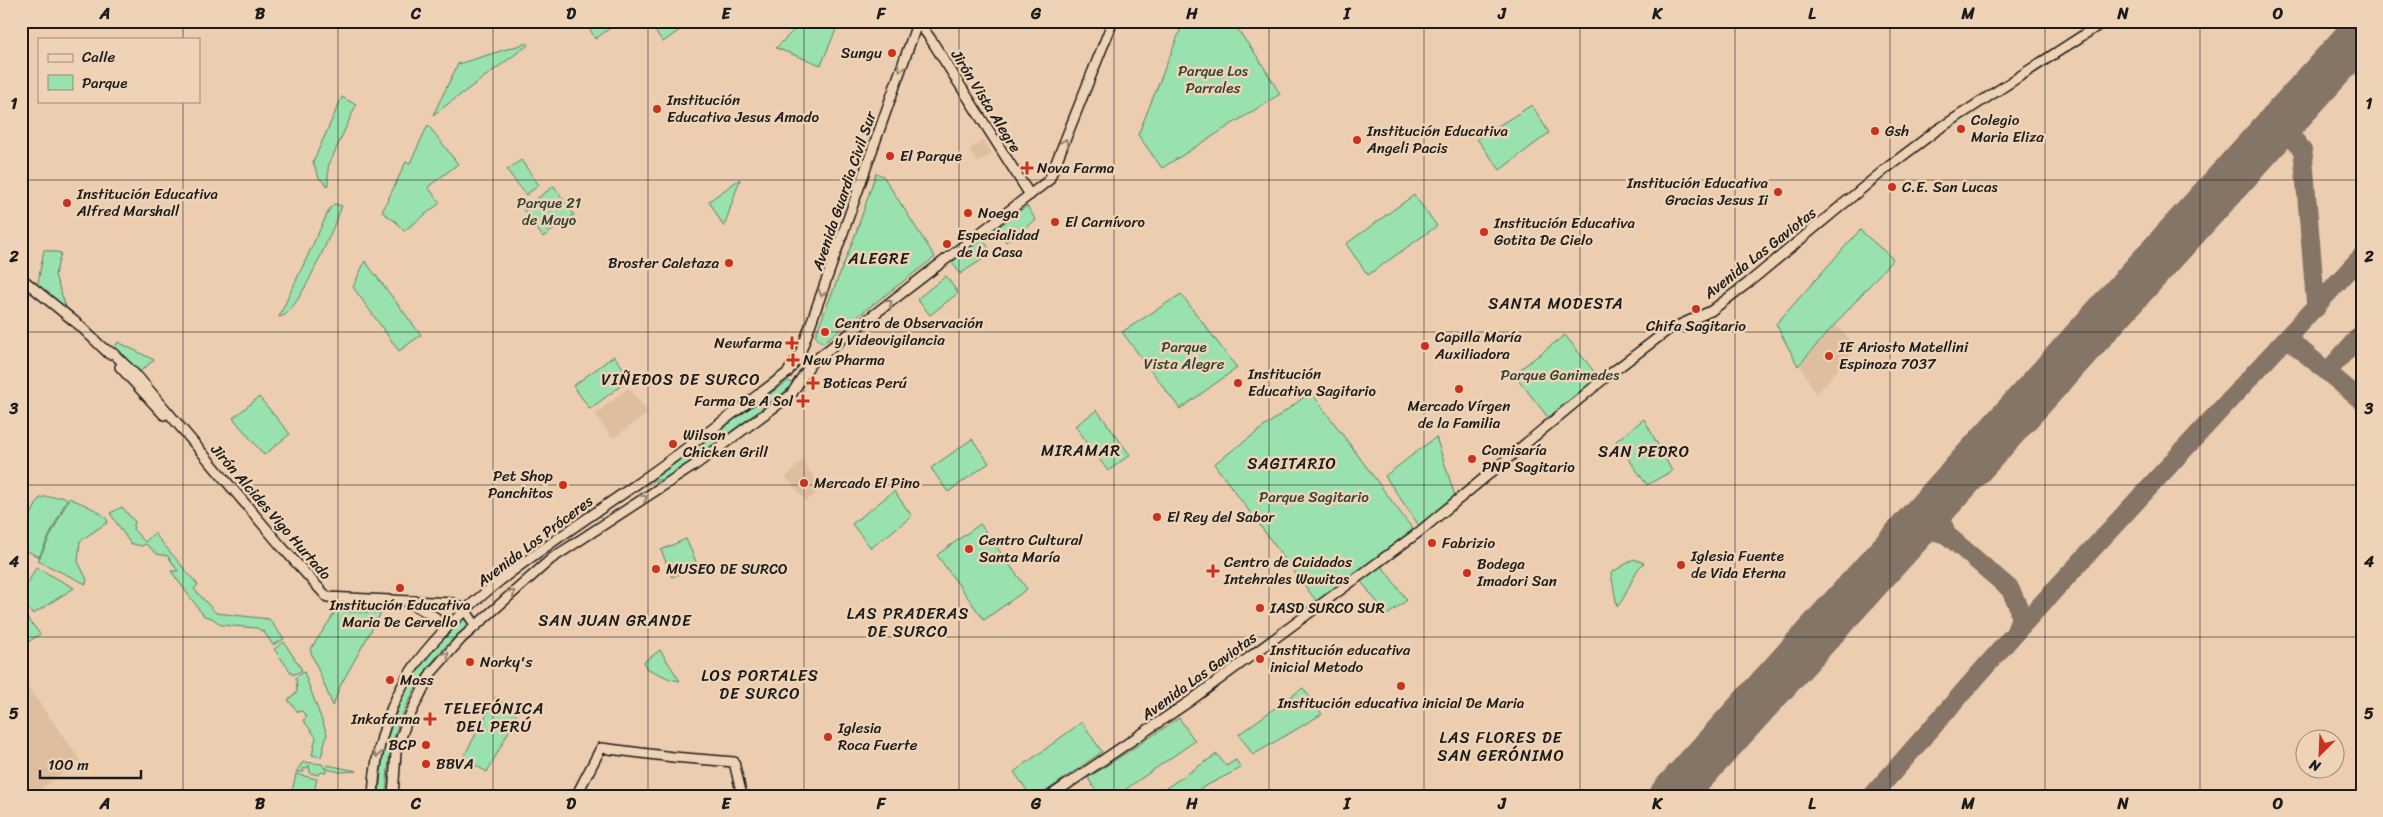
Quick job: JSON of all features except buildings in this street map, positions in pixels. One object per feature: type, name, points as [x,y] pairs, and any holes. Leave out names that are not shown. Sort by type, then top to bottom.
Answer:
[{"type":"main road","name":"Avenida Los Próceres","points":[[393,796],[396,752],[414,702],[431,673],[476,626],[551,558],[695,465],[791,395],[811,363],[1049,180],[1054,172],[1113,21]]},
{"type":"main road","name":"Avenida Las Gaviotas","points":[[1050,796],[1190,701],[1419,532],[1606,377],[1668,330],[1711,310],[1748,283],[1888,167],[1937,130],[2105,21]]},
{"type":"main road","name":"Jirón Vista Alegre","points":[[918,22],[1030,195]]},
{"type":"main road","name":"Avenida Guardia Civil Sur","points":[[792,367],[805,340],[918,22]]},
{"type":"main road","name":"Jirón Alcides Vigo Hurtado","points":[[21,278],[105,349],[176,429],[182,431],[287,554],[327,597],[453,603],[465,610]]},
{"type":"main road","points":[[63,312],[69,312],[72,307]]},
{"type":"main road","name":"Avenida Los Próceres","points":[[373,796],[377,754],[384,728],[416,663],[444,630],[465,610],[520,567],[682,451],[787,373],[792,367]]},
{"type":"main road","name":"Jirón Alcides Vigo Hurtado","points":[[404,602],[423,608],[435,617],[444,630]]},
{"type":"main road","points":[[465,610],[476,626]]},
{"type":"main road","points":[[576,796],[601,748],[673,758],[734,762],[742,796]]},
{"type":"shaded area","points":[[983,140],[992,153],[978,163],[969,150]]},
{"type":"shaded area","name":"IE Ariosto Matellini Espinoza 7037","points":[[1835,325],[1858,347],[1816,394],[1800,365]]},
{"type":"shaded area","points":[[629,387],[648,413],[615,437],[611,436],[595,414]]},
{"type":"shaded area","name":"Mercado El Pino","points":[[802,460],[822,489],[806,501],[786,477]]},
{"type":"shaded area","points":[[21,677],[80,760],[31,796],[21,796]]},
{"type":"green space","points":[[586,21],[620,21],[595,39]]},
{"type":"green space","points":[[648,21],[692,21],[663,42]]},
{"type":"green space","points":[[803,21],[833,21],[837,27],[821,65],[776,48]]},
{"type":"green space","name":"Parque Los Parrales","points":[[1184,21],[1231,21],[1257,56],[1280,94],[1162,168],[1138,135]]},
{"type":"green space","points":[[527,43],[528,45],[433,115],[458,64]]},
{"type":"green space","points":[[342,97],[356,105],[328,167],[328,186],[319,178],[313,162]]},
{"type":"green space","points":[[1532,105],[1549,133],[1500,170],[1477,139]]},
{"type":"green space","points":[[428,125],[458,164],[428,187],[440,203],[404,231],[395,221],[382,212],[406,162],[410,163]]},
{"type":"green space","points":[[521,160],[539,185],[526,195],[507,170]]},
{"type":"green space","points":[[876,173],[883,176],[935,257],[824,342],[821,342],[815,336],[856,233]]},
{"type":"green space","points":[[740,179],[724,227],[709,201]]},
{"type":"green space","name":"Parque 21 de Mayo","points":[[554,186],[574,215],[543,237],[523,209]]},
{"type":"green space","points":[[1414,195],[1437,226],[1368,275],[1346,244]]},
{"type":"green space","points":[[334,204],[342,206],[315,269],[296,302],[287,313],[279,317],[330,208]]},
{"type":"green space","points":[[1027,206],[1036,220],[1006,242],[997,228]]},
{"type":"green space","points":[[1860,230],[1893,259],[1798,366],[1776,324]]},
{"type":"green space","points":[[982,238],[992,253],[960,274],[952,262]]},
{"type":"green space","points":[[44,250],[61,253],[55,275],[67,310],[37,288]]},
{"type":"green space","points":[[365,261],[421,335],[399,351],[353,287]]},
{"type":"green space","points":[[946,276],[958,293],[930,315],[917,299]]},
{"type":"green space","name":"Parque Vista Alegre","points":[[1181,294],[1237,368],[1180,409],[1122,332]]},
{"type":"green space","name":"Parque Ganimedes","points":[[1565,335],[1600,379],[1550,420],[1514,374]]},
{"type":"green space","points":[[118,342],[154,360],[138,373],[114,349]]},
{"type":"green space","points":[[614,356],[631,378],[590,409],[573,386]]},
{"type":"green space","points":[[788,381],[792,383],[791,387],[668,478],[644,483]]},
{"type":"green space","name":"Parque Sagitario","points":[[1311,392],[1414,531],[1317,602],[1214,464]]},
{"type":"green space","points":[[259,397],[290,434],[264,455],[233,418]]},
{"type":"green space","points":[[1097,410],[1130,455],[1108,471],[1075,426]]},
{"type":"green space","points":[[1644,419],[1672,471],[1647,485],[1616,441]]},
{"type":"green space","points":[[1436,437],[1455,496],[1420,527],[1385,476]]},
{"type":"green space","points":[[972,439],[989,463],[948,492],[931,468]]},
{"type":"green space","points":[[894,491],[912,516],[871,548],[852,524]]},
{"type":"green space","points":[[43,497],[65,497],[67,499],[39,557],[21,548],[21,534],[39,499]]},
{"type":"green space","points":[[69,498],[102,514],[108,522],[80,541],[78,561],[87,580],[86,584],[38,561]]},
{"type":"green space","points":[[122,507],[135,522],[133,529],[145,542],[154,533],[198,585],[194,589],[216,613],[269,619],[284,639],[273,645],[264,632],[257,628],[221,625],[212,618],[204,616],[171,571],[178,571],[168,556],[157,554],[146,544],[141,546],[130,543],[110,513]]},
{"type":"green space","points":[[980,524],[1027,589],[984,620],[937,555]]},
{"type":"green space","points":[[686,539],[698,566],[672,577],[661,550]]},
{"type":"green space","points":[[1634,559],[1644,563],[1640,566],[1625,596],[1617,607],[1611,573]]},
{"type":"green space","points":[[1381,565],[1407,600],[1387,615],[1360,580]]},
{"type":"green space","points":[[36,567],[74,588],[33,614],[21,603],[21,597]]},
{"type":"green space","points":[[21,610],[40,634],[21,647]]},
{"type":"green space","points":[[336,611],[381,613],[340,686],[333,706],[310,650]]},
{"type":"green space","points":[[463,618],[470,625],[456,636],[436,657],[406,705],[391,749],[386,796],[379,796],[383,750],[401,700],[425,659]]},
{"type":"green space","points":[[284,642],[302,670],[293,675],[274,649]]},
{"type":"green space","points":[[660,650],[680,681],[670,679],[646,668],[644,662]]},
{"type":"green space","points":[[304,672],[327,734],[321,757],[312,755],[316,737],[303,720],[307,717],[302,711],[298,712],[288,700],[297,692],[296,677]]},
{"type":"green space","points":[[1303,688],[1322,714],[1253,755],[1239,734]]},
{"type":"green space","points":[[496,697],[517,716],[487,772],[463,758]]},
{"type":"green space","points":[[1179,718],[1195,741],[1116,796],[1099,796],[1088,778]]},
{"type":"green space","points":[[1082,722],[1102,752],[1039,796],[1031,796],[1014,772]]},
{"type":"green space","points":[[1217,754],[1226,766],[1236,760],[1241,768],[1186,796],[1154,796]]},
{"type":"green space","points":[[303,762],[322,764],[325,769],[327,765],[357,771],[340,772],[326,769],[326,773],[321,772],[319,775],[310,773],[309,765],[303,769],[304,772],[296,772]]},
{"type":"green space","points":[[296,774],[317,779],[313,796],[291,796]]},
{"type":"taxiway","points":[[2265,137],[2283,135],[2296,142],[2303,152],[2316,308]]},
{"type":"taxiway","points":[[1872,796],[2015,633],[2362,256]]},
{"type":"taxiway","points":[[2328,371],[2362,333]]},
{"type":"taxiway","points":[[2288,339],[2362,401]]},
{"type":"taxiway","points":[[1946,493],[1940,516],[1947,535]]},
{"type":"taxiway","points":[[1911,532],[1932,530],[1947,535],[2010,589],[2018,606],[2020,618],[2015,633]]},
{"type":"runway","points":[[1672,796],[2362,33]]},
{"type":"place","name":"Sungu","points":[[892,53]]},
{"type":"place","name":"Institución Educativa Jesus Amado","points":[[657,109]]},
{"type":"place","name":"Colegio Maria Eliza","points":[[1961,129]]},
{"type":"place","name":"Gsh","points":[[1875,131]]},
{"type":"place","name":"Institución Educativa Angeli Pacis","points":[[1357,140]]},
{"type":"place","name":"El Parque","points":[[890,156]]},
{"type":"place","name":"Nova Farma","points":[[1027,168]]},
{"type":"place","name":"C.E. San Lucas","points":[[1892,187]]},
{"type":"place","name":"Institución Educativa Gracias Jesus Ii","points":[[1778,192]]},
{"type":"place","name":"Institución Educativa Alfred Marshall","points":[[67,203]]},
{"type":"place","name":"Noega","points":[[968,213]]},
{"type":"place","name":"El Carnívoro","points":[[1055,222]]},
{"type":"place","name":"Institución Educativa Gotita De Cielo","points":[[1484,232]]},
{"type":"place","name":"Especialidad de la Casa","points":[[947,244]]},
{"type":"place","name":"Broster Caletaza","points":[[729,263]]},
{"type":"place","name":"Chifa Sagitario","points":[[1696,309]]},
{"type":"place","name":"Centro de Observación y Videovigilancia","points":[[825,332]]},
{"type":"place","name":"Newfarma","points":[[792,343]]},
{"type":"place","name":"Capilla María Auxiliadora","points":[[1425,346]]},
{"type":"place","name":"IE Ariosto Matellini Espinoza 7037","points":[[1829,356]]},
{"type":"place","name":"New Pharma","points":[[793,360]]},
{"type":"place","name":"Boticas Perú","points":[[813,383]]},
{"type":"place","name":"Institución Educativa Sagitario","points":[[1238,383]]},
{"type":"place","name":"Mercado Vírgen de la Familia","points":[[1459,389]]},
{"type":"place","name":"Farma De A Sol","points":[[803,401]]},
{"type":"place","name":"Wilson Chicken Grill","points":[[673,444]]},
{"type":"place","name":"Comisaría PNP Sagitario","points":[[1472,459]]},
{"type":"place","name":"Mercado El Pino","points":[[804,483]]},
{"type":"place","name":"Pet Shop Panchitos","points":[[563,485]]},
{"type":"place","name":"El Rey del Sabor","points":[[1157,517]]},
{"type":"place","name":"Fabrizio","points":[[1432,543]]},
{"type":"place","name":"Centro Cultural Santa María","points":[[969,549]]},
{"type":"place","name":"Iglesia Fuente de Vida Eterna","points":[[1681,565]]},
{"type":"place","name":"MUSEO DE SURCO","points":[[656,569]]},
{"type":"place","name":"Centro de Cuidados Intehrales Wawitas","points":[[1213,571]]},
{"type":"place","name":"Bodega Imadori San","points":[[1467,573]]},
{"type":"place","name":"Institución Educativa Maria De Cervello","points":[[400,588]]},
{"type":"place","name":"IASD SURCO SUR","points":[[1260,608]]},
{"type":"place","name":"Institución educativa inicial Metodo","points":[[1260,659]]},
{"type":"place","name":"Norky's","points":[[470,662]]},
{"type":"place","name":"Mass","points":[[390,680]]},
{"type":"place","name":"Institución educativa inicial De Maria","points":[[1401,686]]},
{"type":"place","name":"Inkafarma","points":[[430,719]]},
{"type":"place","name":"Iglesia Roca Fuerte","points":[[828,737]]},
{"type":"place","name":"BCP","points":[[426,745]]},
{"type":"place","name":"BBVA","points":[[426,764]]},
{"type":"district","name":"ALEGRE","points":[[879,258]]},
{"type":"district","name":"SANTA MODESTA","points":[[1556,303]]},
{"type":"district","name":"VIÑEDOS DE SURCO","points":[[681,379]]},
{"type":"district","name":"MIRAMAR","points":[[1081,450]]},
{"type":"district","name":"SAN PEDRO","points":[[1644,451]]},
{"type":"district","name":"SAGITARIO","points":[[1292,463]]},
{"type":"district","name":"SAN JUAN GRANDE","points":[[615,620]]},
{"type":"district","name":"LAS PRADERAS DE SURCO","points":[[908,622]]},
{"type":"district","name":"LOS PORTALES DE SURCO","points":[[760,684]]},
{"type":"district","name":"TELEFÓNICA DEL PERÚ","points":[[494,717]]},
{"type":"district","name":"LAS FLORES DE SAN GERÓNIMO","points":[[1501,746]]}]
